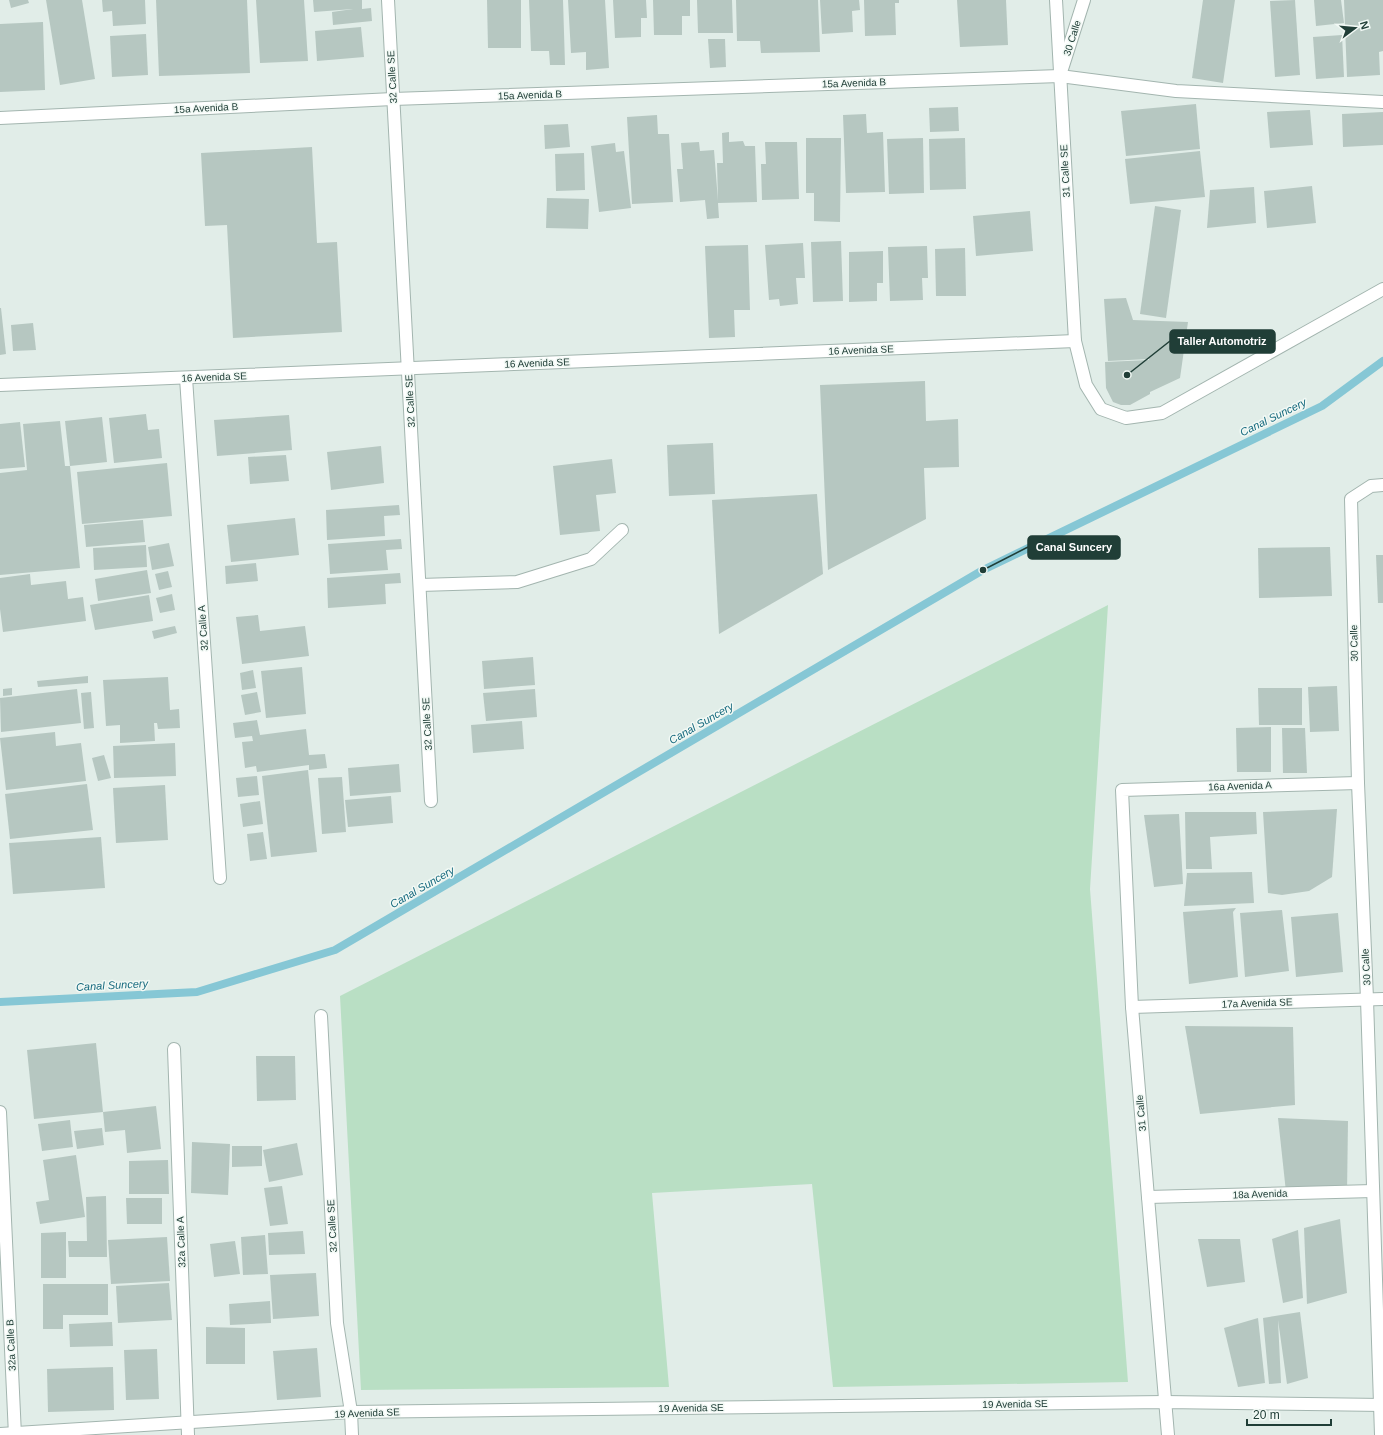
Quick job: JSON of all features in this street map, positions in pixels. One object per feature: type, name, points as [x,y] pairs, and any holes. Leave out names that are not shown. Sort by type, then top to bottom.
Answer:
[{"type":"street","name":"32 Calle SE","points":[[388,0],[431,801]]},
{"type":"street","name":"31 Calle SE","points":[[1056,0],[1075,341],[1086,385],[1101,409],[1126,418],[1162,412],[1383,289]]},
{"type":"street","name":"30 Calle","points":[[1060,76],[1084,0]]},
{"type":"street","name":"15a Avenida B","points":[[0,118],[393,99],[1060,76],[1176,91],[1383,102]]},
{"type":"street","name":"16 Avenida SE","points":[[0,386],[1075,341]]},
{"type":"street","name":"32 Calle A","points":[[186,378],[220,878]]},
{"type":"street","name":"30 Calle","points":[[1381,1435],[1367,999],[1358,783],[1351,499],[1371,486],[1383,485]]},
{"type":"street","points":[[420,585],[517,582],[591,559],[622,530]]},
{"type":"street","name":"16a Avenida A","points":[[1122,790],[1358,783]]},
{"type":"street","name":"31 Calle","points":[[1122,790],[1132,1007],[1168,1435]]},
{"type":"street","name":"17a Avenida SE","points":[[1132,1007],[1383,999]]},
{"type":"street","name":"32 Calle SE","points":[[321,1016],[337,1323],[351,1412],[352,1435]]},
{"type":"street","name":"32a Calle A","points":[[174,1048],[188,1435]]},
{"type":"street","name":"32a Calle B","points":[[0,1112],[15,1434]]},
{"type":"street","name":"18a Avenida","points":[[1148,1197],[1373,1191]]},
{"type":"street","name":"19 Avenida SE","points":[[0,1434],[351,1412],[1165,1402],[1381,1405]]},
{"type":"street","points":[[351,1412],[362,1435]]},
{"type":"green space","points":[[1108,605],[1090,889],[1128,1382],[833,1387],[812,1184],[652,1193],[669,1387],[361,1390],[340,996]]},
{"type":"building","points":[[9,0],[28,0],[29,3],[11,8]]},
{"type":"building","points":[[46,0],[82,0],[95,79],[60,85]]},
{"type":"building","points":[[102,0],[145,0],[146,24],[113,26],[112,11],[103,12]]},
{"type":"building","points":[[156,0],[247,0],[250,73],[159,76]]},
{"type":"building","points":[[256,0],[304,0],[308,61],[260,63]]},
{"type":"building","points":[[313,0],[362,0],[362,9],[371,8],[372,21],[333,25],[332,12],[353,9],[314,12]]},
{"type":"building","points":[[487,0],[521,0],[521,48],[488,48]]},
{"type":"building","points":[[529,0],[563,0],[565,65],[550,65],[549,51],[531,51]]},
{"type":"building","points":[[568,0],[605,0],[609,68],[586,70],[586,52],[571,53]]},
{"type":"building","points":[[613,0],[646,0],[647,18],[641,18],[641,37],[615,38]]},
{"type":"building","points":[[653,0],[690,0],[690,16],[682,16],[682,35],[654,35]]},
{"type":"building","points":[[697,0],[732,0],[733,33],[698,33]]},
{"type":"building","points":[[736,0],[818,0],[820,52],[761,53],[760,41],[737,41]]},
{"type":"building","points":[[820,0],[859,0],[860,10],[852,11],[853,32],[822,34]]},
{"type":"building","points":[[864,0],[899,0],[899,3],[895,3],[896,35],[865,36]]},
{"type":"building","points":[[957,0],[1006,0],[1008,45],[960,47]]},
{"type":"building","points":[[1203,0],[1235,0],[1223,83],[1192,78]]},
{"type":"building","points":[[1295,0],[1300,75],[1275,77],[1270,1]]},
{"type":"building","points":[[1314,0],[1341,0],[1344,23],[1316,26]]},
{"type":"building","points":[[1344,0],[1383,0],[1383,51],[1379,52],[1380,75],[1347,77]]},
{"type":"building","points":[[43,22],[45,90],[0,92],[0,24]]},
{"type":"building","points":[[361,27],[364,57],[317,61],[315,31]]},
{"type":"building","points":[[146,34],[148,75],[112,77],[110,36]]},
{"type":"building","points":[[1342,35],[1344,77],[1316,79],[1313,37]]},
{"type":"building","points":[[708,39],[725,39],[726,67],[710,68]]},
{"type":"building","points":[[1196,104],[1200,149],[1126,156],[1121,111]]},
{"type":"building","points":[[958,107],[959,131],[930,132],[929,108]]},
{"type":"building","points":[[1310,110],[1313,145],[1270,148],[1267,112]]},
{"type":"building","points":[[1383,112],[1383,145],[1343,147],[1342,114]]},
{"type":"building","points":[[866,114],[867,133],[883,132],[885,192],[846,193],[843,115]]},
{"type":"building","points":[[657,115],[658,134],[669,134],[673,202],[632,204],[627,117]]},
{"type":"building","points":[[568,124],[570,147],[545,149],[544,125]]},
{"type":"building","points":[[729,132],[729,142],[743,141],[745,146],[755,146],[757,202],[718,203],[719,218],[707,219],[705,200],[680,202],[677,169],[683,169],[681,143],[699,142],[700,151],[714,150],[718,201],[717,163],[723,163],[722,133]]},
{"type":"building","points":[[806,138],[841,138],[840,222],[814,221],[814,193],[806,193]]},
{"type":"building","points":[[923,138],[924,193],[889,194],[887,139]]},
{"type":"building","points":[[965,138],[966,189],[930,190],[929,139]]},
{"type":"building","points":[[765,142],[797,142],[799,199],[762,200],[761,164],[766,164]]},
{"type":"building","points":[[615,143],[616,152],[624,151],[631,208],[599,212],[591,146]]},
{"type":"building","points":[[312,147],[317,243],[337,242],[342,332],[233,338],[227,225],[205,226],[201,153]]},
{"type":"building","points":[[1200,151],[1205,197],[1130,204],[1125,159]]},
{"type":"building","points":[[584,153],[585,190],[556,191],[555,154]]},
{"type":"building","points":[[1312,186],[1316,223],[1267,228],[1264,191]]},
{"type":"building","points":[[1254,187],[1256,223],[1207,228],[1210,190]]},
{"type":"building","points":[[547,198],[589,199],[588,229],[546,228]]},
{"type":"building","points":[[1155,206],[1181,210],[1166,318],[1140,314]]},
{"type":"building","points":[[1030,211],[1033,251],[976,256],[973,216]]},
{"type":"building","points":[[841,241],[843,301],[813,302],[811,242]]},
{"type":"building","points":[[803,243],[805,278],[796,278],[798,304],[780,306],[779,299],[769,300],[765,245]]},
{"type":"building","points":[[748,245],[750,310],[734,310],[735,337],[709,338],[705,246]]},
{"type":"building","points":[[927,246],[928,278],[922,278],[923,300],[890,301],[888,247]]},
{"type":"building","points":[[965,248],[966,296],[936,296],[935,249]]},
{"type":"building","points":[[883,251],[883,283],[877,283],[877,301],[849,302],[849,252]]},
{"type":"building","points":[[1126,298],[1133,320],[1188,322],[1180,378],[1150,392],[1150,394],[1130,405],[1121,405],[1113,402],[1106,388],[1105,362],[1149,360],[1108,361],[1104,299]]},
{"type":"building","points":[[0,308],[6,354],[0,355]]},
{"type":"building","points":[[33,323],[36,350],[13,351],[11,325]]},
{"type":"building","points":[[925,381],[926,421],[958,419],[959,467],[924,468],[926,519],[828,570],[820,385]]},
{"type":"building","points":[[146,414],[148,430],[159,429],[162,458],[114,463],[109,418]]},
{"type":"building","points":[[289,415],[292,450],[217,456],[214,420]]},
{"type":"building","points":[[102,417],[107,462],[70,466],[65,421]]},
{"type":"building","points":[[60,421],[65,466],[70,466],[80,568],[0,575],[0,473],[27,470],[23,424]]},
{"type":"building","points":[[20,422],[25,467],[0,469],[0,424]]},
{"type":"building","points":[[713,443],[715,494],[669,496],[667,445]]},
{"type":"building","points":[[381,446],[384,483],[331,490],[327,452]]},
{"type":"building","points":[[286,455],[289,481],[250,484],[248,457]]},
{"type":"building","points":[[612,459],[616,493],[596,495],[600,531],[560,535],[553,466]]},
{"type":"building","points":[[167,463],[172,516],[82,524],[77,472]]},
{"type":"building","points":[[817,494],[823,574],[719,634],[712,500]]},
{"type":"building","points":[[399,505],[400,515],[384,516],[385,536],[327,540],[326,510]]},
{"type":"building","points":[[295,518],[299,555],[231,562],[227,525]]},
{"type":"building","points":[[143,520],[145,542],[86,547],[84,525]]},
{"type":"building","points":[[401,539],[402,549],[386,550],[388,570],[330,574],[328,544]]},
{"type":"building","points":[[169,543],[174,566],[152,570],[148,547]]},
{"type":"building","points":[[146,545],[147,567],[94,570],[93,548]]},
{"type":"building","points":[[1330,547],[1332,596],[1259,598],[1258,548]]},
{"type":"building","points":[[1376,555],[1383,555],[1383,603],[1378,603]]},
{"type":"building","points":[[256,563],[258,581],[226,584],[225,566]]},
{"type":"building","points":[[147,570],[151,593],[98,601],[95,579]]},
{"type":"building","points":[[168,571],[172,587],[159,590],[155,574]]},
{"type":"building","points":[[400,573],[401,583],[385,584],[386,604],[328,608],[327,578]]},
{"type":"building","points":[[30,574],[31,585],[66,581],[68,599],[83,597],[86,621],[3,632],[0,609],[0,578]]},
{"type":"building","points":[[172,594],[175,610],[160,613],[156,598]]},
{"type":"building","points":[[149,595],[153,621],[95,630],[90,605]]},
{"type":"building","points":[[258,615],[260,631],[305,626],[309,656],[242,664],[236,617]]},
{"type":"building","points":[[175,626],[177,633],[154,639],[152,631]]},
{"type":"building","points":[[533,657],[535,685],[484,689],[482,661]]},
{"type":"building","points":[[302,667],[306,714],[266,718],[261,671]]},
{"type":"building","points":[[253,670],[256,688],[242,690],[240,673]]},
{"type":"building","points":[[88,676],[88,683],[38,687],[37,681]]},
{"type":"building","points":[[168,677],[170,710],[179,709],[180,728],[158,729],[157,723],[154,723],[155,741],[120,743],[120,725],[106,726],[103,680]]},
{"type":"building","points":[[1337,686],[1339,731],[1310,732],[1308,687]]},
{"type":"building","points":[[12,688],[12,695],[3,696],[3,689]]},
{"type":"building","points":[[1258,688],[1302,688],[1302,725],[1259,725]]},
{"type":"building","points":[[77,689],[81,723],[1,732],[0,698]]},
{"type":"building","points":[[535,689],[537,717],[486,721],[483,693]]},
{"type":"building","points":[[91,692],[94,728],[84,729],[81,693]]},
{"type":"building","points":[[257,692],[261,712],[245,715],[241,695]]},
{"type":"building","points":[[257,720],[260,735],[306,729],[309,755],[325,754],[327,768],[309,770],[309,765],[257,772],[256,766],[245,768],[242,742],[253,741],[252,736],[235,738],[233,723]]},
{"type":"building","points":[[522,721],[524,749],[473,753],[471,725]]},
{"type":"building","points":[[1271,727],[1271,772],[1237,772],[1236,728]]},
{"type":"building","points":[[1282,728],[1305,728],[1307,773],[1283,773]]},
{"type":"building","points":[[55,732],[56,746],[81,743],[86,781],[6,790],[0,738]]},
{"type":"building","points":[[175,743],[176,776],[114,778],[113,746]]},
{"type":"building","points":[[104,755],[111,778],[98,781],[92,758]]},
{"type":"building","points":[[399,764],[401,792],[350,796],[348,768]]},
{"type":"building","points":[[308,770],[317,852],[271,857],[262,776]]},
{"type":"building","points":[[257,776],[259,795],[238,797],[236,778]]},
{"type":"building","points":[[342,777],[346,832],[322,834],[318,778]]},
{"type":"building","points":[[87,784],[93,830],[10,839],[5,794]]},
{"type":"building","points":[[165,785],[168,840],[116,843],[113,788]]},
{"type":"building","points":[[391,796],[393,823],[348,827],[345,800]]},
{"type":"building","points":[[260,801],[263,824],[243,827],[240,804]]},
{"type":"building","points":[[1337,809],[1332,877],[1309,891],[1282,895],[1268,893],[1263,812]]},
{"type":"building","points":[[1185,812],[1256,812],[1257,834],[1210,837],[1212,869],[1186,869]]},
{"type":"building","points":[[1179,814],[1183,884],[1154,887],[1144,815]]},
{"type":"building","points":[[263,832],[267,859],[250,861],[247,834]]},
{"type":"building","points":[[101,837],[105,888],[13,894],[9,843]]},
{"type":"building","points":[[1252,872],[1254,903],[1184,906],[1187,873]]},
{"type":"building","points":[[1236,908],[1233,912],[1238,977],[1189,984],[1183,912]]},
{"type":"building","points":[[1282,910],[1289,971],[1245,977],[1240,913]]},
{"type":"building","points":[[1338,913],[1343,972],[1296,977],[1291,917]]},
{"type":"building","points":[[1185,1026],[1293,1027],[1295,1105],[1200,1114]]},
{"type":"building","points":[[96,1043],[103,1112],[34,1119],[27,1050]]},
{"type":"building","points":[[256,1056],[295,1056],[296,1100],[257,1101]]},
{"type":"building","points":[[156,1106],[161,1149],[127,1153],[125,1130],[105,1132],[103,1112]]},
{"type":"building","points":[[1278,1118],[1348,1121],[1347,1193],[1286,1192]]},
{"type":"building","points":[[70,1120],[73,1147],[42,1151],[38,1124]]},
{"type":"building","points":[[102,1128],[104,1145],[77,1149],[74,1131]]},
{"type":"building","points":[[192,1142],[230,1144],[228,1195],[191,1193]]},
{"type":"building","points":[[297,1143],[303,1175],[269,1182],[263,1150]]},
{"type":"building","points":[[232,1146],[262,1146],[262,1166],[232,1167]]},
{"type":"building","points":[[76,1155],[85,1217],[40,1224],[36,1202],[49,1200],[43,1160]]},
{"type":"building","points":[[168,1160],[169,1194],[129,1194],[129,1161]]},
{"type":"building","points":[[282,1186],[288,1224],[270,1226],[264,1188]]},
{"type":"building","points":[[106,1196],[107,1257],[69,1257],[68,1241],[87,1241],[86,1197]]},
{"type":"building","points":[[126,1198],[162,1198],[162,1224],[127,1224]]},
{"type":"building","points":[[1340,1219],[1347,1293],[1307,1304],[1304,1228]]},
{"type":"building","points":[[1298,1230],[1303,1298],[1283,1303],[1272,1239]]},
{"type":"building","points":[[303,1231],[305,1254],[269,1255],[268,1233]]},
{"type":"building","points":[[66,1232],[66,1278],[41,1278],[41,1233]]},
{"type":"building","points":[[265,1235],[268,1274],[243,1275],[241,1237]]},
{"type":"building","points":[[167,1237],[170,1281],[111,1284],[108,1240]]},
{"type":"building","points":[[1198,1239],[1240,1239],[1245,1282],[1207,1287]]},
{"type":"building","points":[[235,1241],[240,1274],[214,1277],[210,1244]]},
{"type":"building","points":[[316,1273],[319,1316],[273,1319],[270,1275]]},
{"type":"building","points":[[169,1283],[172,1320],[118,1323],[116,1286]]},
{"type":"building","points":[[43,1284],[108,1284],[108,1315],[63,1315],[63,1329],[43,1329]]},
{"type":"building","points":[[270,1301],[271,1323],[230,1325],[229,1304]]},
{"type":"building","points":[[1300,1312],[1308,1378],[1287,1384],[1278,1320],[1281,1383],[1269,1384],[1263,1318]]},
{"type":"building","points":[[1258,1318],[1265,1383],[1238,1387],[1224,1328]]},
{"type":"building","points":[[112,1322],[113,1346],[70,1347],[69,1324]]},
{"type":"building","points":[[206,1327],[245,1328],[245,1364],[206,1364]]},
{"type":"building","points":[[317,1348],[321,1397],[277,1400],[273,1351]]},
{"type":"building","points":[[157,1349],[159,1399],[126,1400],[124,1350]]},
{"type":"building","points":[[113,1367],[114,1410],[48,1412],[47,1369]]},
{"type":"waterway","name":"Canal Suncery","points":[[0,1002],[197,992],[335,950],[983,570],[1322,406],[1383,361]]},
{"type":"place","name":"Taller Automotriz","points":[[1127,375]]},
{"type":"place","name":"Canal Suncery","points":[[983,570]]}]
